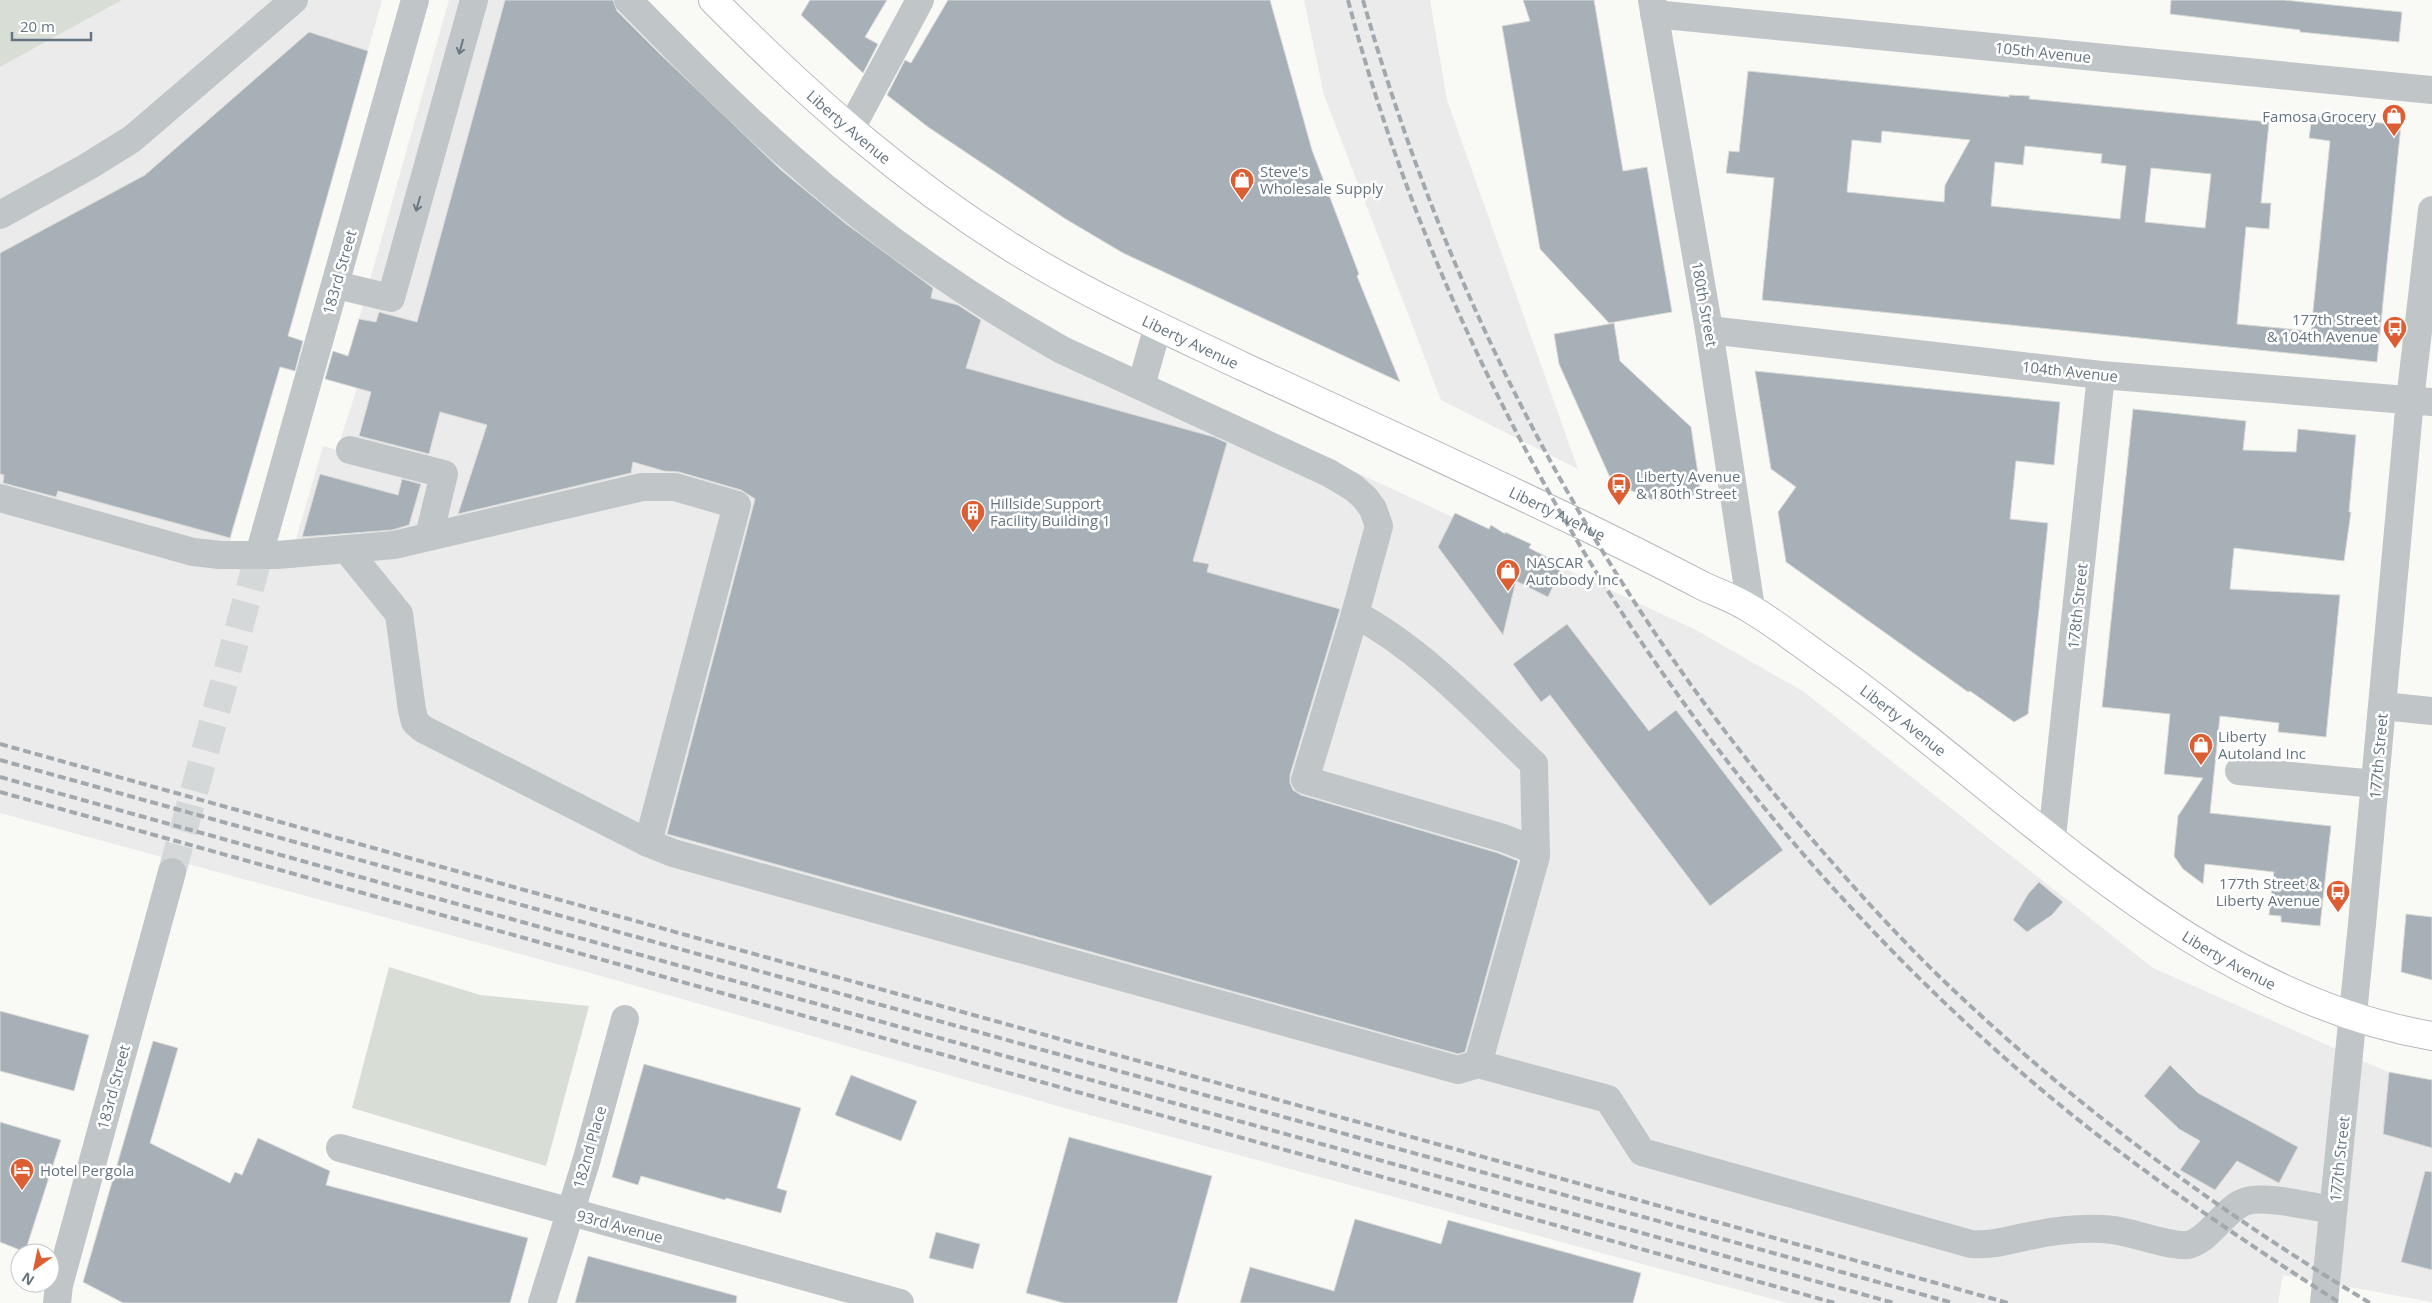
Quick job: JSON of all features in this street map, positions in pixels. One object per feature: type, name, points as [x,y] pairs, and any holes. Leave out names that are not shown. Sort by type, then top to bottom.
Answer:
[{"type":"main road","name":"Liberty Avenue","points":[[713,0],[785,72],[850,130],[910,178],[1009,246],[1066,280],[1158,326],[1495,483],[1751,608],[1874,695],[2151,914],[2206,949],[2264,979],[2317,1002],[2352,1015],[2432,1036]]},
{"type":"street","points":[[0,215],[87,167],[132,139],[294,0]]},
{"type":"street","name":"183rd Street","points":[[262,544],[415,0]]},
{"type":"street","points":[[336,285],[391,298],[474,0]]},
{"type":"street","points":[[628,0],[761,131],[865,219],[932,267],[1034,334],[1093,365],[1329,473],[1354,488],[1365,498],[1373,509],[1379,526],[1355,614],[1305,780],[1503,838],[1536,851]]},
{"type":"street","points":[[850,130],[920,0]]},
{"type":"street","name":"105th Avenue","points":[[1653,7],[2432,90]]},
{"type":"street","name":"180th Street","points":[[1653,7],[1709,330],[1751,608]]},
{"type":"street","name":"177th Street","points":[[2324,1303],[2383,706],[2421,401],[2432,210]]},
{"type":"street","points":[[1142,386],[1158,326]]},
{"type":"street","name":"104th Avenue","points":[[1709,330],[2102,375],[2421,401]]},
{"type":"street","name":"178th Street","points":[[2052,837],[2102,375]]},
{"type":"street","points":[[350,450],[444,474],[429,536]]},
{"type":"street","points":[[0,498],[193,552],[247,556],[347,550],[394,544],[642,487],[675,487],[737,505],[648,842]]},
{"type":"street","points":[[347,550],[399,614],[412,710],[416,722],[423,729],[648,842],[693,859],[1458,1070],[1478,1064],[1608,1100],[1642,1152],[1970,1244],[1986,1245],[2035,1234],[2092,1229],[2113,1230],[2185,1246],[2197,1241],[2236,1206],[2247,1201],[2264,1199],[2334,1210]]},
{"type":"street","points":[[1355,614],[1408,649],[1453,688],[1534,764],[1536,851],[1478,1064]]},
{"type":"street","points":[[2383,706],[2432,711]]},
{"type":"street","points":[[2239,771],[2376,784]]},
{"type":"street","name":"183rd Street","points":[[58,1303],[59,1285],[172,872]]},
{"type":"street","name":"182nd Place","points":[[542,1303],[586,1162],[625,1019]]},
{"type":"street","name":"93rd Avenue","points":[[340,1148],[900,1303]]},
{"type":"shaded area","points":[[0,0],[122,0],[0,67]]},
{"type":"shaded area","points":[[122,0],[382,0],[229,545],[295,543],[323,446],[337,450],[357,388],[341,383],[449,0],[644,0],[727,85],[843,189],[968,279],[1082,345],[1694,629],[1804,692],[2153,968],[2388,1072],[2432,1080],[2432,1302],[2283,1275],[2278,1303],[1787,1303],[1079,1112],[594,974],[0,813],[0,67]]},
{"type":"shaded area","points":[[1304,0],[1430,0],[1447,100],[1578,469],[1441,400],[1324,95]]},
{"type":"shaded area","points":[[389,967],[480,995],[589,1006],[546,1166],[352,1108]]},
{"type":"building","name":"Hillside Support Facility Building 1","points":[[505,0],[613,0],[617,11],[781,170],[845,223],[933,288],[931,298],[958,305],[981,320],[966,368],[1214,437],[1227,443],[1193,561],[1209,564],[1207,572],[1340,609],[1290,775],[1290,783],[1293,790],[1301,795],[1498,853],[1518,861],[1465,1052],[1458,1054],[667,834],[755,499],[741,490],[679,472],[664,471],[633,462],[631,473],[458,514],[487,425],[440,412],[429,454],[359,436],[371,392],[325,379],[333,351],[348,356],[359,319],[376,322],[379,312],[417,322]]},
{"type":"building","points":[[810,0],[887,0],[865,37],[878,44],[863,73],[801,15]]},
{"type":"building","points":[[948,0],[1270,0],[1312,150],[1359,274],[1357,276],[1400,382],[1123,253],[1064,218],[928,127],[887,95],[905,60],[911,63]]},
{"type":"building","points":[[1523,0],[1594,0],[1623,171],[1647,167],[1672,312],[1609,323],[1540,249],[1502,26],[1530,21]]},
{"type":"building","points":[[2171,0],[2284,0],[2402,12],[2399,42],[2300,32],[2300,30],[2170,14]]},
{"type":"building","points":[[309,32],[368,51],[288,336],[303,341],[295,371],[280,367],[230,538],[58,491],[56,497],[3,483],[4,475],[0,474],[0,253],[145,175]]},
{"type":"building","points":[[1748,71],[2009,97],[2009,95],[2030,96],[2029,99],[2269,122],[2261,203],[2271,203],[2269,229],[2246,227],[2237,324],[2311,331],[2330,141],[2309,138],[2312,116],[2401,125],[2377,362],[1762,300],[1774,178],[1726,173],[1729,151],[1739,152]],"holes":[[[1882,131],[1970,140],[1945,185],[1944,202],[1847,192],[1852,140],[1881,143]],[[2025,146],[2102,154],[2101,163],[2126,166],[2120,219],[1991,206],[1995,162],[2023,165]],[[2151,168],[2211,174],[2205,228],[2145,222]]]},
{"type":"building","points":[[1614,323],[1620,361],[1691,427],[1701,494],[1655,501],[1612,482],[1559,364],[1554,334]]},
{"type":"building","points":[[1755,371],[2060,402],[2054,465],[2016,461],[2010,519],[2048,523],[2028,714],[2014,722],[1970,691],[1968,692],[1786,562],[1778,512],[1796,487],[1771,469]]},
{"type":"building","points":[[2133,409],[2246,421],[2243,450],[2296,452],[2298,429],[2356,435],[2349,512],[2351,512],[2344,561],[2234,548],[2230,589],[2340,595],[2326,737],[2278,732],[2279,723],[2220,716],[2210,813],[2331,826],[2320,926],[2281,922],[2281,916],[2269,915],[2274,872],[2205,864],[2203,884],[2183,869],[2174,856],[2178,816],[2203,778],[2164,774],[2170,714],[2102,707]]},
{"type":"building","points":[[320,474],[398,495],[402,479],[421,484],[409,525],[392,530],[302,537]]},
{"type":"building","points":[[1455,513],[1489,529],[1491,525],[1505,534],[1505,532],[1531,544],[1529,548],[1563,565],[1548,597],[1516,581],[1503,635],[1438,547]]},
{"type":"building","points":[[1567,624],[1649,731],[1676,710],[1783,850],[1710,906],[1550,695],[1541,702],[1513,664]]},
{"type":"building","points":[[2039,882],[2063,902],[2052,915],[2027,932],[2013,920],[2028,894]]},
{"type":"building","points":[[2406,914],[2432,917],[2432,980],[2401,972]]},
{"type":"building","points":[[0,1011],[89,1035],[74,1091],[0,1071]]},
{"type":"building","points":[[153,1041],[178,1048],[150,1143],[230,1183],[235,1172],[242,1175],[258,1138],[330,1171],[326,1185],[528,1238],[510,1303],[123,1303],[83,1282]]},
{"type":"building","points":[[644,1064],[801,1108],[777,1188],[787,1191],[781,1213],[726,1198],[725,1200],[641,1176],[638,1185],[612,1177]]},
{"type":"building","points":[[2170,1065],[2198,1093],[2298,1147],[2279,1183],[2237,1161],[2215,1190],[2180,1170],[2200,1141],[2179,1129],[2144,1096]]},
{"type":"building","points":[[2389,1072],[2432,1080],[2432,1148],[2383,1134]]},
{"type":"building","points":[[851,1075],[917,1101],[901,1141],[835,1115]]},
{"type":"building","name":"Hotel Pergola","points":[[0,1122],[61,1140],[28,1243],[10,1243],[10,1246],[0,1242]]},
{"type":"building","points":[[1069,1137],[1212,1176],[1177,1303],[1064,1303],[1026,1293]]},
{"type":"building","points":[[2425,1171],[2432,1172],[2432,1270],[2401,1262]]},
{"type":"building","points":[[1355,1219],[1441,1244],[1448,1220],[1641,1273],[1633,1303],[1240,1303],[1250,1267],[1334,1291]]},
{"type":"building","points":[[936,1232],[980,1244],[973,1269],[929,1258]]},
{"type":"building","points":[[588,1256],[737,1296],[736,1303],[575,1303]]},
{"type":"tunnel","points":[[172,872],[262,544]]},
{"type":"railway","points":[[1348,0],[1397,160],[1460,316],[1535,468],[1622,614],[1720,752],[1828,883],[1946,1004],[2103,1140],[2203,1212],[2340,1303]]},
{"type":"railway","points":[[1363,0],[1399,117],[1441,230],[1489,340],[1543,448],[1603,552],[1668,653],[1740,750],[1817,845],[1888,924],[1944,981],[2010,1042],[2058,1083],[2158,1162],[2262,1235],[2370,1303]]},
{"type":"railway","points":[[0,744],[2008,1303]]},
{"type":"railway","points":[[0,760],[1953,1303]]},
{"type":"railway","points":[[0,777],[1894,1303]]},
{"type":"railway","points":[[0,792],[1835,1303]]},
{"type":"place","name":"Famosa Grocery","points":[[2394,137]]},
{"type":"place","name":"Steve's Wholesale Supply","points":[[1242,201]]},
{"type":"place","name":"177th Street & 104th Avenue","points":[[2395,349]]},
{"type":"place","name":"Liberty Avenue & 180th Street","points":[[1619,506]]},
{"type":"place","name":"Hillside Support Facility Building 1","points":[[973,533]]},
{"type":"place","name":"NASCAR Autobody Inc","points":[[1508,592]]},
{"type":"place","name":"Liberty Autoland Inc","points":[[2201,766]]},
{"type":"place","name":"177th Street & Liberty Avenue","points":[[2338,913]]},
{"type":"place","name":"Hotel Pergola","points":[[22,1191]]}]
